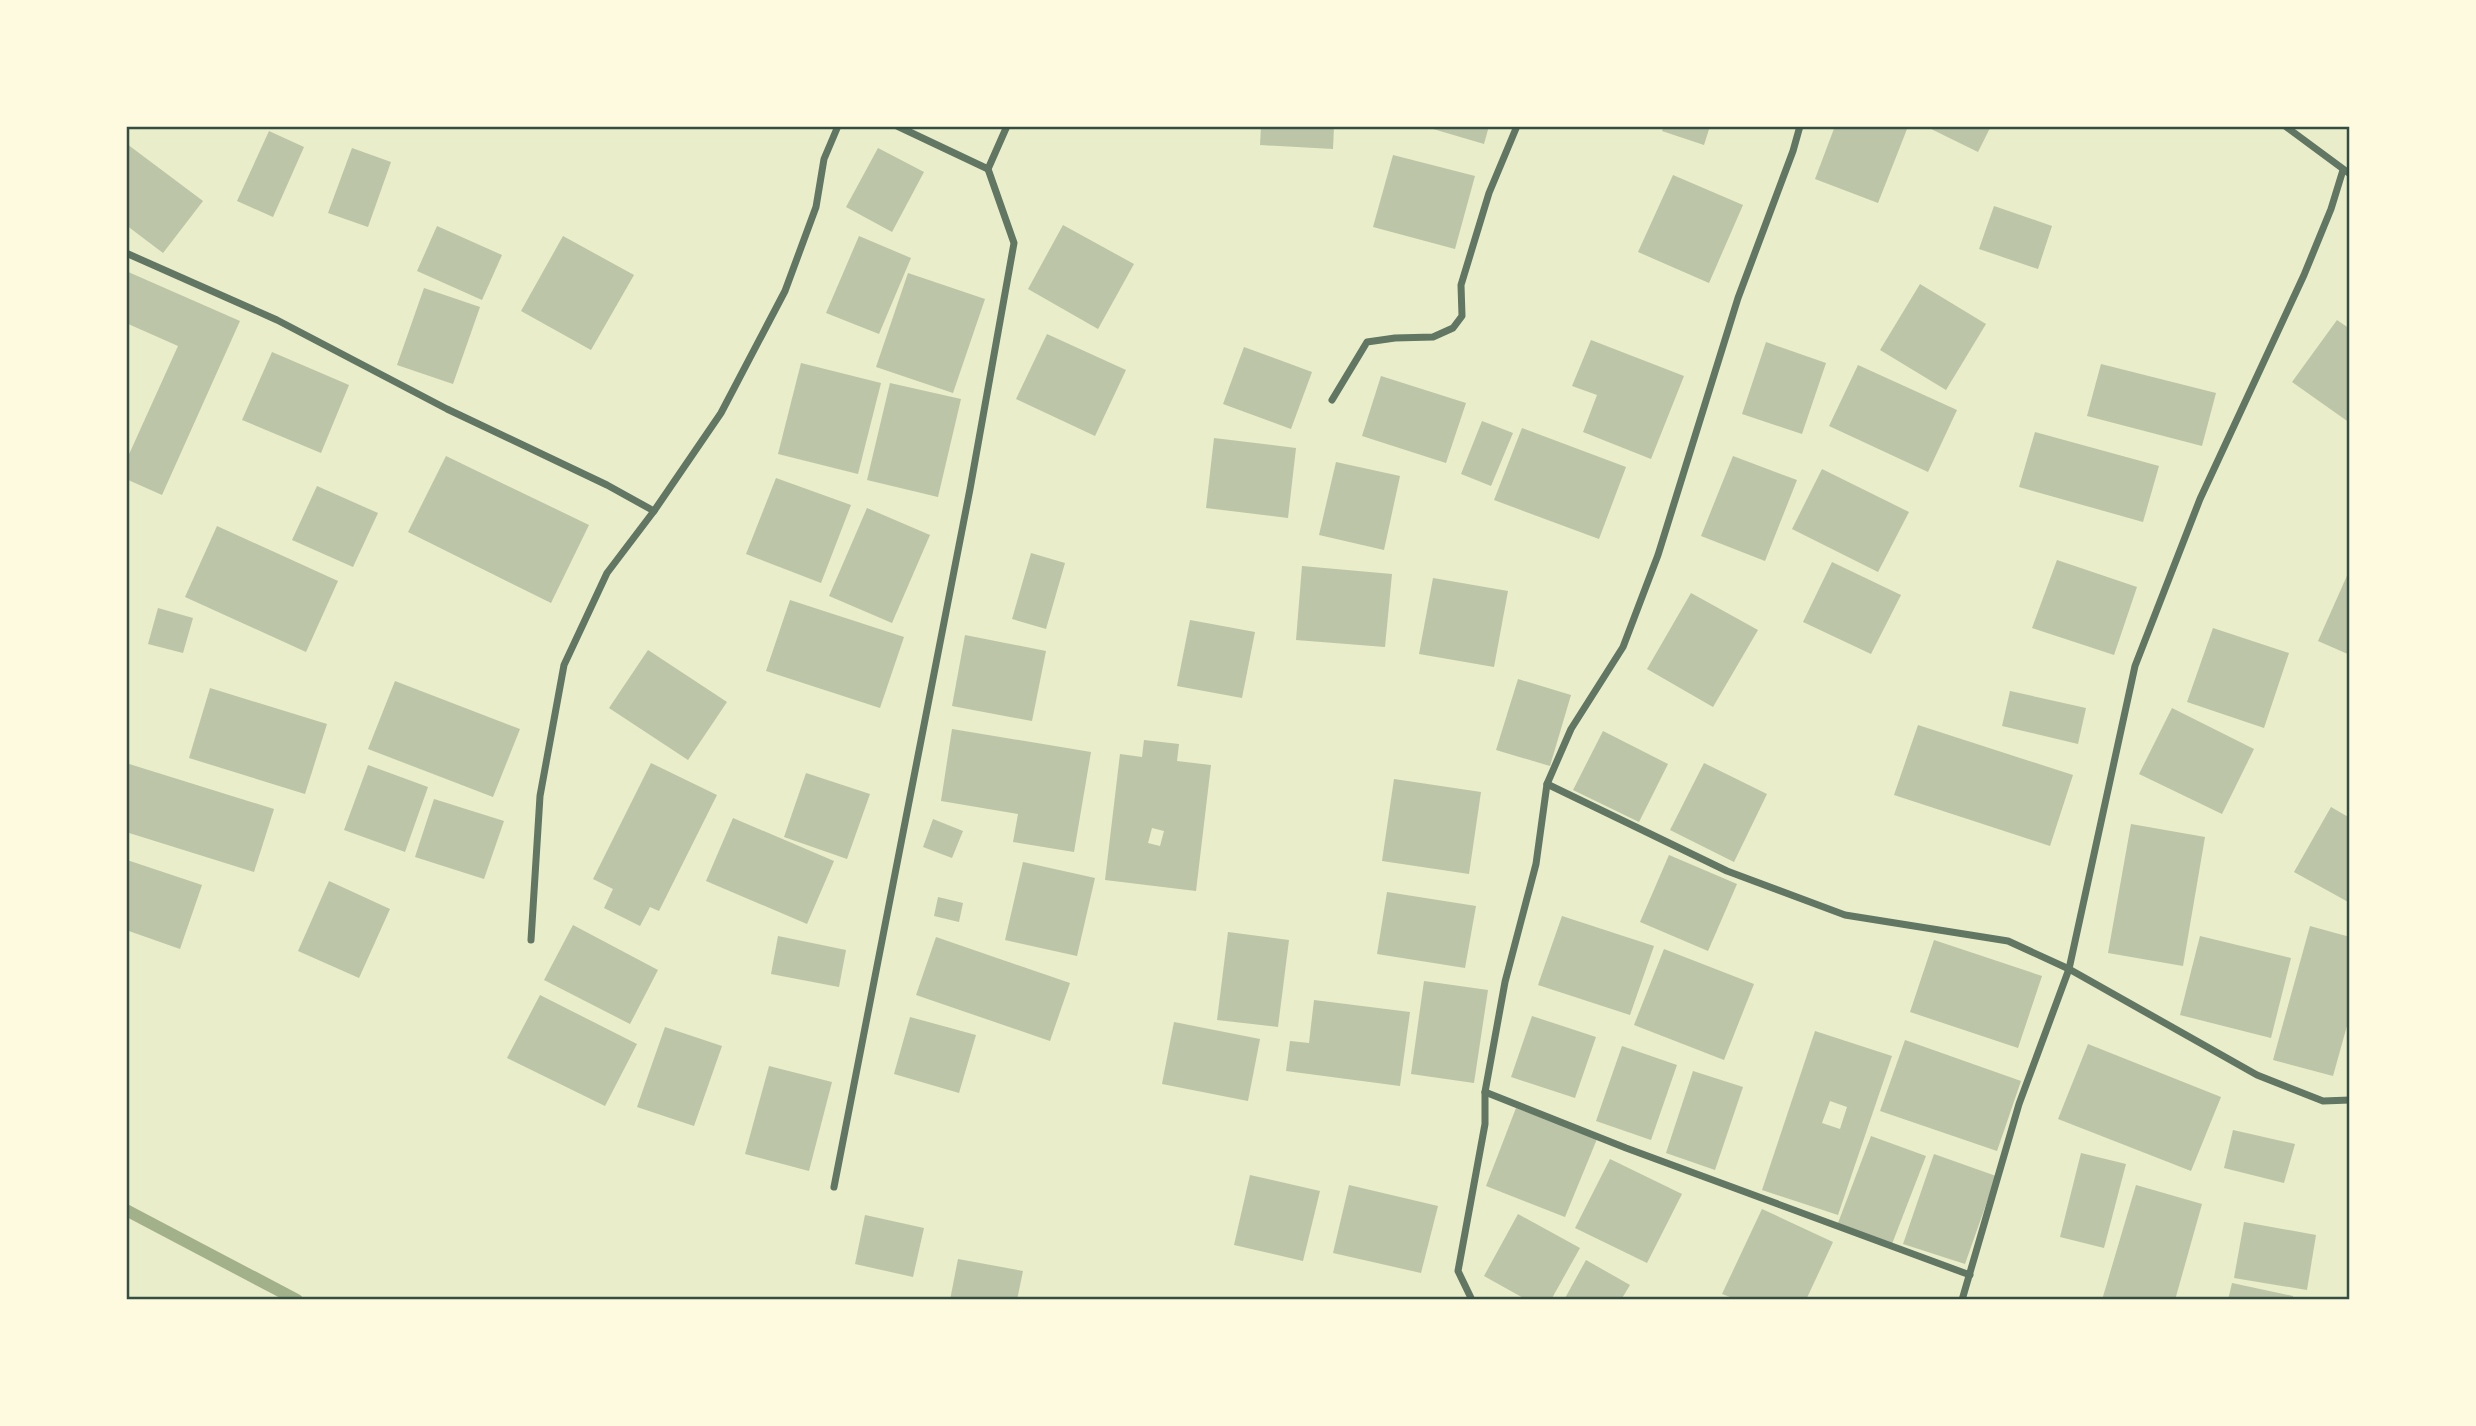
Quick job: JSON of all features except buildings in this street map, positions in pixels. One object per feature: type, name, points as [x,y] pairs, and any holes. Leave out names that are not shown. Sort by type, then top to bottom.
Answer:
[{"type":"street","points":[[531,940],[540,796],[564,665],[607,573],[654,512],[721,413],[785,291],[816,206],[824,159],[838,126]]},
{"type":"street","points":[[897,126],[988,169]]},
{"type":"street","points":[[834,1187],[970,489],[1014,243],[988,169],[1007,126]]},
{"type":"street","points":[[1332,400],[1367,342],[1433,337],[1453,328],[1462,316],[1461,285],[1489,193],[1517,126]]},
{"type":"street","points":[[1472,1300],[1458,1271],[1485,1124],[1485,1092],[1505,982],[1536,864],[1547,784],[1571,729],[1623,647],[1632,624],[1658,555],[1738,298],[1800,126]]},
{"type":"street","points":[[1962,1300],[2019,1104],[2069,969],[2135,666],[2200,499],[2304,275],[2347,172],[2286,126]]},
{"type":"street","points":[[126,253],[277,320],[447,409],[607,485],[654,512]]},
{"type":"street","points":[[1547,784],[1727,871],[1845,915],[2008,941],[2069,969],[2257,1075],[2323,1101],[2350,1100]]},
{"type":"street","points":[[1485,1092],[1626,1148],[1970,1275]]},
{"type":"waterway","points":[[126,1210],[297,1300]]}]
